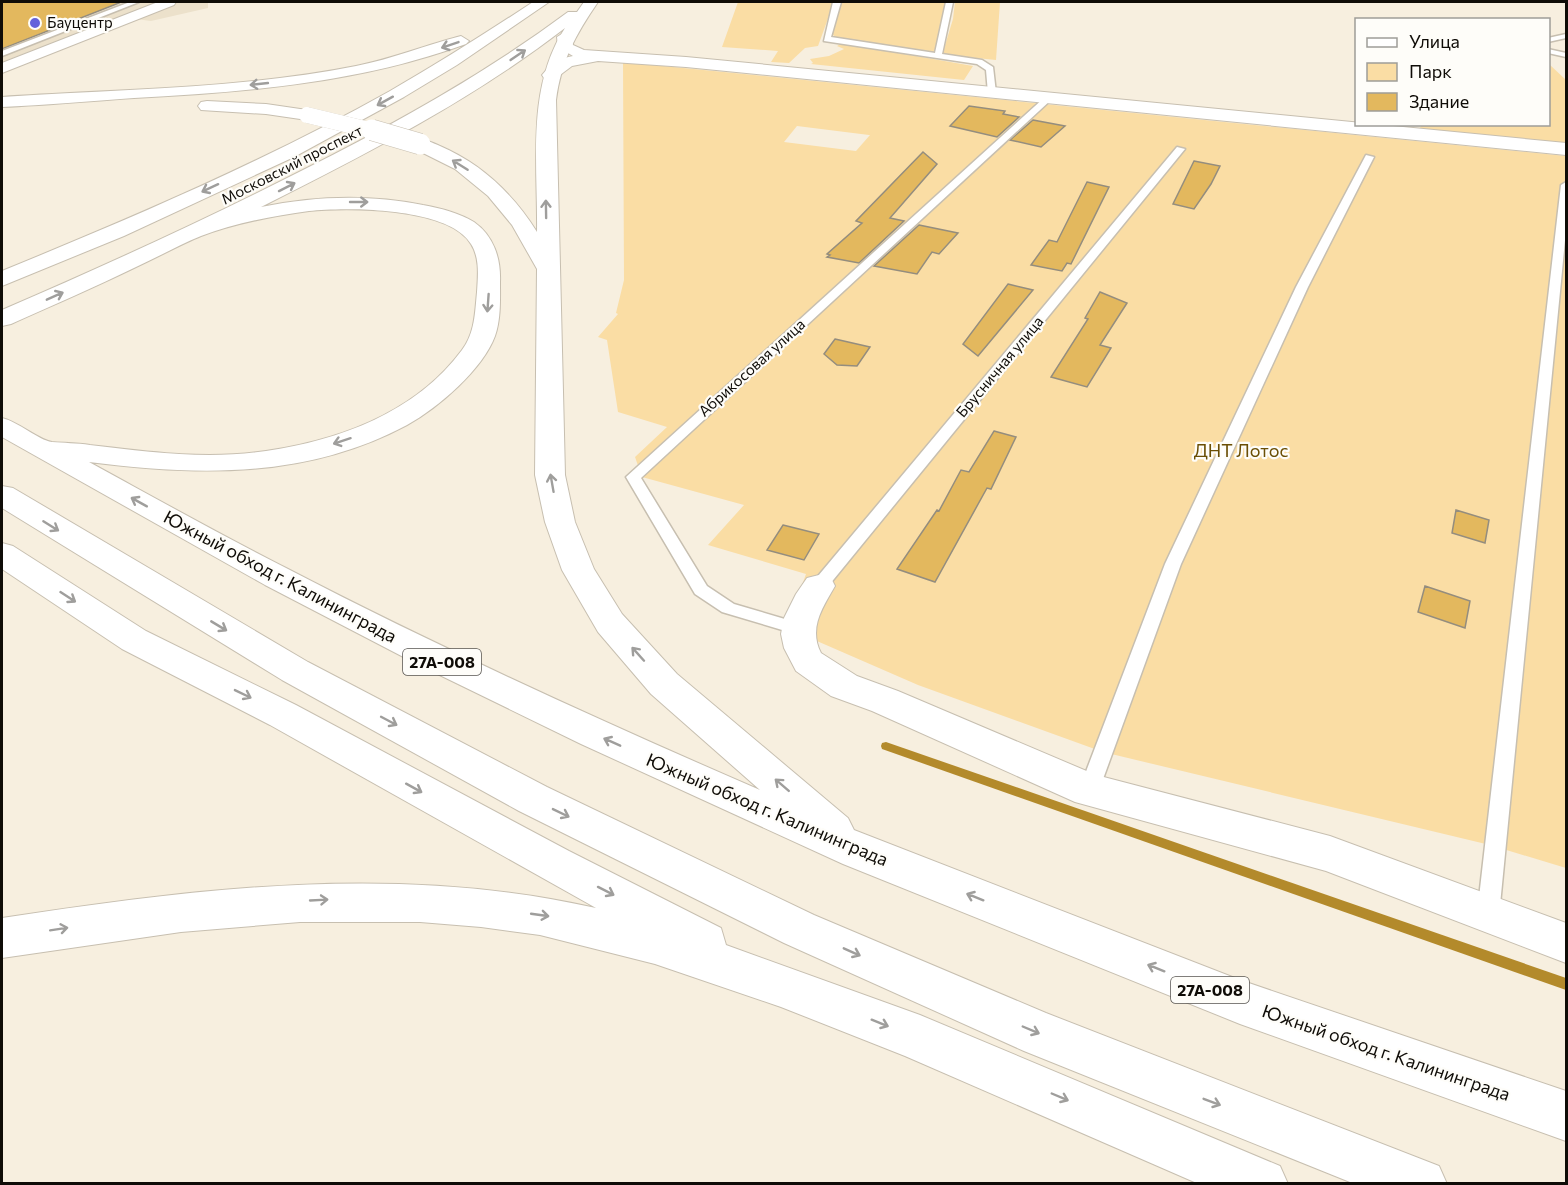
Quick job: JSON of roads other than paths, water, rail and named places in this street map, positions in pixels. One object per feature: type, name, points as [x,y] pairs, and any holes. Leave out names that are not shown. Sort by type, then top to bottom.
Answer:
[{"type":"main road","points":[[2,68],[169,2]]},
{"type":"main road","points":[[2,102],[239,86],[343,73],[401,60],[453,44],[541,2]]},
{"type":"main road","name":"Московский проспект","points":[[2,279],[116,231],[306,142],[444,67],[541,2]]},
{"type":"main road","name":"Московский проспект","points":[[2,300],[169,225],[330,147],[471,68],[566,2]]},
{"type":"main road","points":[[590,2],[565,37],[550,75],[545,149],[550,475],[560,522],[578,570],[610,623],[664,684],[858,850]]},
{"type":"main road","points":[[2,320],[196,231],[320,170],[433,108],[506,63],[590,2]]},
{"type":"main road","points":[[565,37],[566,47],[571,51],[598,56],[1048,99],[1355,124]]},
{"type":"main road","points":[[550,75],[567,62],[598,56]]},
{"type":"main road","points":[[2,112],[113,106],[192,105],[266,109],[355,125],[420,144],[455,162],[496,191],[513,209],[548,268]]},
{"type":"main road","points":[[1376,126],[1566,149]]},
{"type":"main road","points":[[39,447],[182,463],[262,460],[300,453],[371,431],[417,408],[440,389],[471,357],[483,335],[490,276],[487,259],[483,246],[475,234],[448,218],[397,205],[338,203],[270,210],[196,231]]},
{"type":"main road","name":"Южный обход г. Калининграда","points":[[2,426],[276,577],[427,654],[594,734],[858,850],[1240,1002],[1566,1116]]},
{"type":"main road","points":[[2,495],[295,671],[533,799],[799,929],[1041,1034],[1421,1184]]},
{"type":"main road","points":[[2,554],[134,640],[283,714],[554,864],[787,985]]},
{"type":"main road","points":[[819,586],[808,602],[799,629],[801,648],[808,662],[844,686],[885,700],[1089,790],[1330,854],[1488,915],[1566,942]]},
{"type":"main road","points":[[2,938],[171,912],[333,899],[413,901],[482,907],[553,917],[628,934],[787,985],[982,1064],[1262,1184]]},
{"type":"lane","points":[[2,54],[135,2]]},
{"type":"lane","points":[[837,2],[828,39],[979,62],[990,69],[992,93]]},
{"type":"lane","points":[[938,56],[950,2]]},
{"type":"lane","points":[[1550,40],[1566,36]]},
{"type":"lane","points":[[1550,51],[1566,55]]},
{"type":"lane","name":"Абрикосовая улица","points":[[799,629],[728,608],[701,590],[633,477],[1048,99]]},
{"type":"lane","name":"Брусничная улица","points":[[819,586],[1180,149]]},
{"type":"lane","points":[[1089,790],[1173,564],[1302,288],[1369,157]]},
{"type":"lane","points":[[1488,915],[1566,185]]},
{"type":"waterway","points":[[886,746],[1566,984]]},
{"type":"place","name":"Бауцентр","points":[[35,23]]},
{"type":"park label","name":"ДНТ Лотос","points":[[1241,451]]}]
